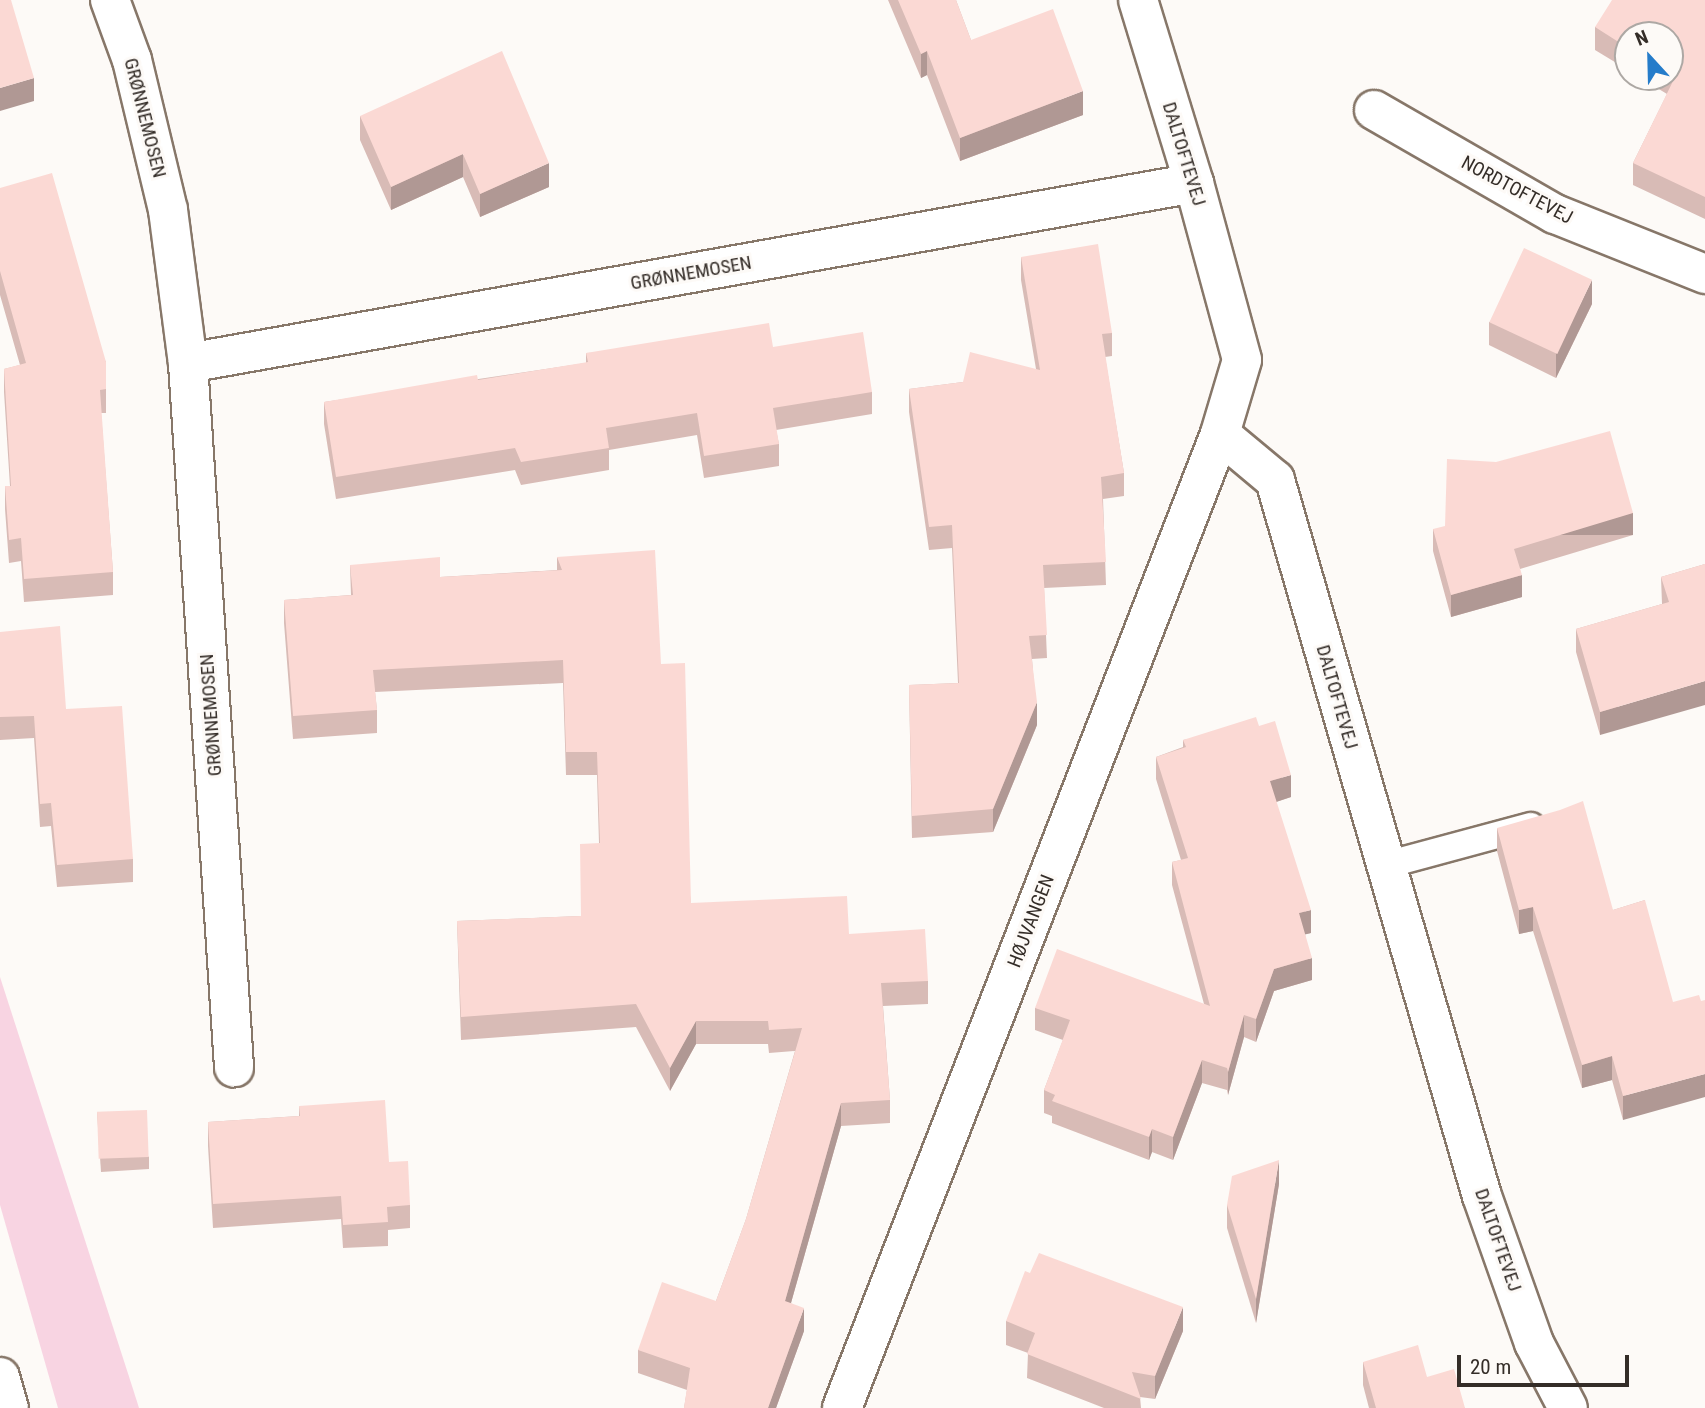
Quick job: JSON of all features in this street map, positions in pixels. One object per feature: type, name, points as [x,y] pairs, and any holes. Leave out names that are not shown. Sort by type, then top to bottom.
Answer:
[{"type":"street","name":"GRØNNEMOSEN","points":[[110,0],[132,60],[168,210],[188,363],[234,1067]]},
{"type":"street","name":"DALTOFTEVEJ","points":[[1138,0],[1194,183],[1242,360],[1220,434],[1275,480],[1482,1196],[1534,1343],[1568,1408]]},
{"type":"street","name":"NORDTOFTEVEJ","points":[[1374,110],[1555,214],[1705,274]]},
{"type":"street","name":"GRØNNEMOSEN","points":[[188,363],[1194,183]]},
{"type":"street","name":"HØJVANGEN","points":[[842,1408],[1220,434]]},
{"type":"street","points":[[0,1377],[9,1408]]},
{"type":"lane","points":[[1385,865],[1556,819]]},
{"type":"shaded area","points":[[0,977],[139,1408],[58,1408],[0,1205]]},
{"type":"building","points":[[0,0],[11,0],[34,78],[0,88]]},
{"type":"building","points":[[898,0],[956,0],[971,40],[1053,9],[1083,91],[960,138],[927,51],[921,54]]},
{"type":"building","points":[[1612,0],[1705,0],[1705,197],[1633,163],[1668,91],[1684,91],[1684,21],[1614,21],[1614,39],[1595,27]]},
{"type":"building","points":[[502,51],[549,163],[480,194],[463,154],[391,187],[360,116]]},
{"type":"building","points":[[52,173],[106,362],[106,389],[100,390],[113,572],[24,579],[21,538],[9,540],[5,486],[11,486],[4,369],[26,363],[0,271],[0,188]]},
{"type":"building","points":[[1098,244],[1112,333],[1102,334],[1124,473],[1101,477],[1106,562],[1043,565],[1047,635],[1029,636],[1037,702],[993,809],[912,816],[909,685],[959,683],[952,525],[929,527],[909,389],[963,382],[970,352],[1040,370],[1021,257]]},
{"type":"building","points":[[1524,248],[1592,280],[1557,354],[1489,322]]},
{"type":"building","points":[[769,323],[773,347],[863,332],[872,392],[773,408],[779,444],[704,456],[697,413],[606,428],[609,448],[521,462],[515,448],[336,477],[324,402],[477,375],[478,380],[588,362],[586,353]]},
{"type":"building","points":[[1610,431],[1633,513],[1514,549],[1522,575],[1451,595],[1433,529],[1445,526],[1447,459],[1496,462]]},
{"type":"building","points":[[655,550],[661,664],[685,663],[691,903],[847,896],[849,934],[925,929],[928,981],[881,983],[890,1100],[841,1103],[785,1301],[804,1308],[768,1408],[684,1408],[690,1368],[638,1350],[662,1282],[716,1301],[746,1219],[802,1028],[769,1030],[768,1021],[696,1021],[670,1068],[636,1004],[461,1017],[457,921],[581,916],[580,844],[600,843],[597,752],[566,752],[563,660],[373,670],[377,710],[293,716],[284,600],[353,595],[350,565],[440,557],[440,577],[562,570],[557,557]]},
{"type":"building","points":[[1705,564],[1705,681],[1600,712],[1576,629],[1669,602],[1661,577]]},
{"type":"building","points":[[60,626],[66,709],[122,706],[133,859],[57,865],[51,803],[40,804],[34,716],[0,717],[0,632]]},
{"type":"building","points":[[1256,717],[1259,726],[1275,721],[1291,775],[1270,781],[1311,910],[1299,913],[1312,958],[1274,969],[1256,1019],[1244,1015],[1228,1072],[1227,1068],[1202,1060],[1173,1137],[1152,1129],[1149,1137],[1052,1101],[1055,1095],[1044,1090],[1070,1020],[1035,1008],[1057,949],[1210,1006],[1172,862],[1188,858],[1156,757],[1186,747],[1183,740]]},
{"type":"building","points":[[1583,801],[1613,910],[1645,900],[1673,1002],[1699,995],[1701,1001],[1705,1000],[1705,1074],[1623,1096],[1612,1056],[1582,1065],[1533,907],[1519,910],[1497,828]]},
{"type":"building","points":[[385,1100],[389,1162],[408,1161],[410,1205],[387,1207],[388,1222],[343,1225],[341,1196],[213,1204],[208,1122],[300,1116],[299,1106]]},
{"type":"building","points":[[147,1110],[149,1157],[99,1159],[97,1112]]},
{"type":"building","points":[[1279,1160],[1256,1299],[1227,1205],[1232,1176]]},
{"type":"building","points":[[1039,1253],[1183,1307],[1155,1376],[1132,1372],[1141,1399],[1027,1354],[1035,1333],[1006,1321],[1025,1271],[1030,1273]]},
{"type":"building","points":[[1418,1345],[1427,1377],[1454,1369],[1465,1408],[1376,1408],[1363,1362]]}]
